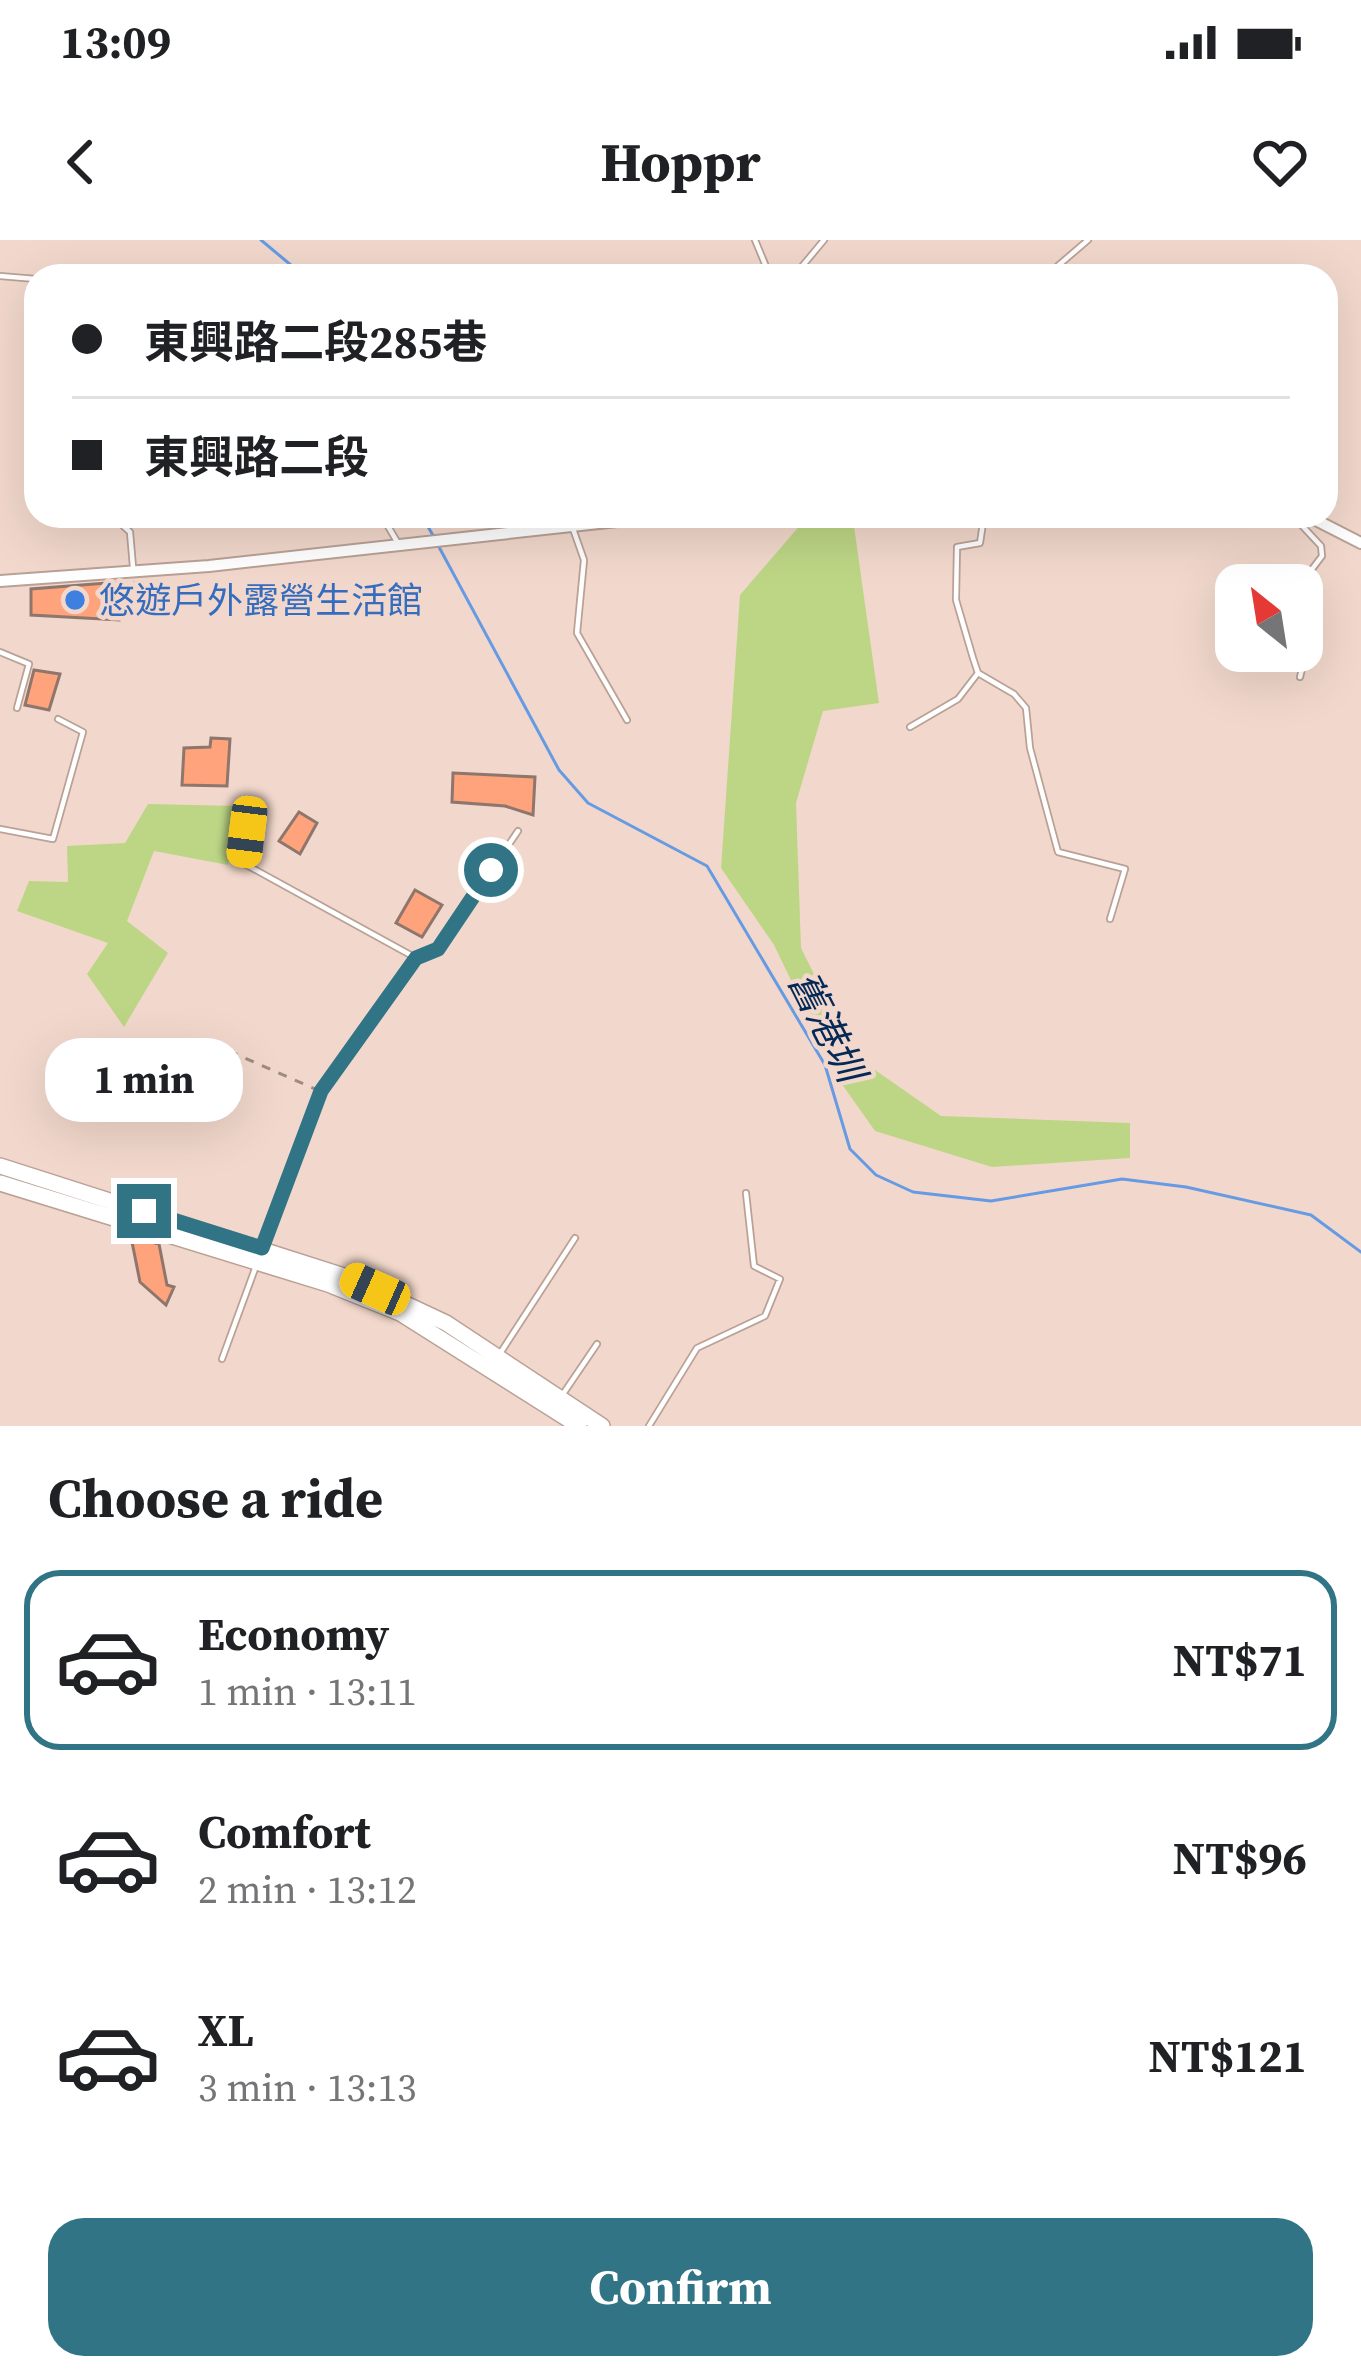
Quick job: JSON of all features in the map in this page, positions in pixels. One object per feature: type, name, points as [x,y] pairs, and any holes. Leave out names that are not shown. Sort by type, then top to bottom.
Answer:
[{"type":"main road","points":[[0,1166],[102,1207]]},
{"type":"main road","points":[[0,1183],[102,1207],[259,1256],[400,1313],[494,1361],[557,1404],[602,1426]]},
{"type":"main road","points":[[557,1404],[579,1426]]},
{"type":"street","points":[[0,581],[134,573],[552,528]]},
{"type":"street","points":[[1332,528],[1361,543]]},
{"type":"lane","points":[[804,264],[824,240]]},
{"type":"lane","points":[[1060,264],[1088,240]]},
{"type":"lane","points":[[126,528],[130,532],[134,573]]},
{"type":"lane","points":[[389,528],[399,545]]},
{"type":"lane","points":[[573,528],[584,560],[577,634],[627,720]]},
{"type":"lane","points":[[982,528],[980,543],[957,547],[956,600],[978,673],[1014,694],[1026,708],[1030,748],[1058,852],[1125,868],[1110,919]]},
{"type":"lane","points":[[1304,528],[1321,546],[1322,556],[1316,564]]},
{"type":"lane","points":[[0,652],[29,664],[17,708]]},
{"type":"lane","points":[[1300,676],[1301,672]]},
{"type":"lane","points":[[910,727],[958,699],[978,673]]},
{"type":"lane","points":[[0,829],[53,839],[83,732],[58,719]]},
{"type":"lane","points":[[251,801],[243,863],[416,958]]},
{"type":"lane","points":[[223,1359],[321,1091],[416,958],[438,949],[518,831]]},
{"type":"lane","points":[[649,1426],[697,1348],[765,1316],[780,1279],[754,1266],[746,1193]]},
{"type":"lane","points":[[494,1361],[575,1238]]},
{"type":"lane","points":[[557,1404],[597,1344]]},
{"type":"path","points":[[134,573],[138,604]]},
{"type":"path","points":[[229,1051],[321,1091]]},
{"type":"green space","points":[[798,528],[854,528],[879,703],[823,711],[796,803],[801,948],[855,1056],[941,1116],[1130,1123],[1130,1158],[992,1167],[875,1131],[839,1080],[774,945],[721,868],[740,595]]},
{"type":"green space","points":[[148,804],[239,806],[228,865],[154,851],[127,921],[168,953],[124,1027],[87,974],[108,943],[17,911],[29,881],[68,882],[67,846],[125,843]]},
{"type":"building","name":"悠遊戶外露營生活館","points":[[119,582],[119,620],[31,615],[31,589]]},
{"type":"building","points":[[34,670],[60,674],[49,710],[25,705]]},
{"type":"building","points":[[211,738],[230,739],[227,786],[182,785],[184,748],[210,747]]},
{"type":"building","points":[[453,773],[535,777],[533,815],[505,806],[452,802]]},
{"type":"building","points":[[299,812],[317,823],[300,854],[279,841]]},
{"type":"building","points":[[415,890],[442,905],[422,937],[396,923]]},
{"type":"building","points":[[131,1237],[159,1244],[167,1285],[174,1287],[166,1305],[140,1282]]},
{"type":"waterway","name":"舊港圳","points":[[261,240],[290,264]]},
{"type":"waterway","name":"舊港圳","points":[[429,528],[435,539]]},
{"type":"waterway","name":"舊港圳","points":[[439,547],[559,770],[588,803],[707,866],[825,1065],[850,1149],[876,1175],[913,1192],[991,1201],[1122,1179],[1186,1187],[1311,1215],[1361,1252]]},
{"type":"place","name":"悠遊戶外露營生活館","points":[[75,600]]},
{"type":"route","points":[[144,1211],[262,1248],[321,1091],[416,958],[438,949],[491,870]]}]
